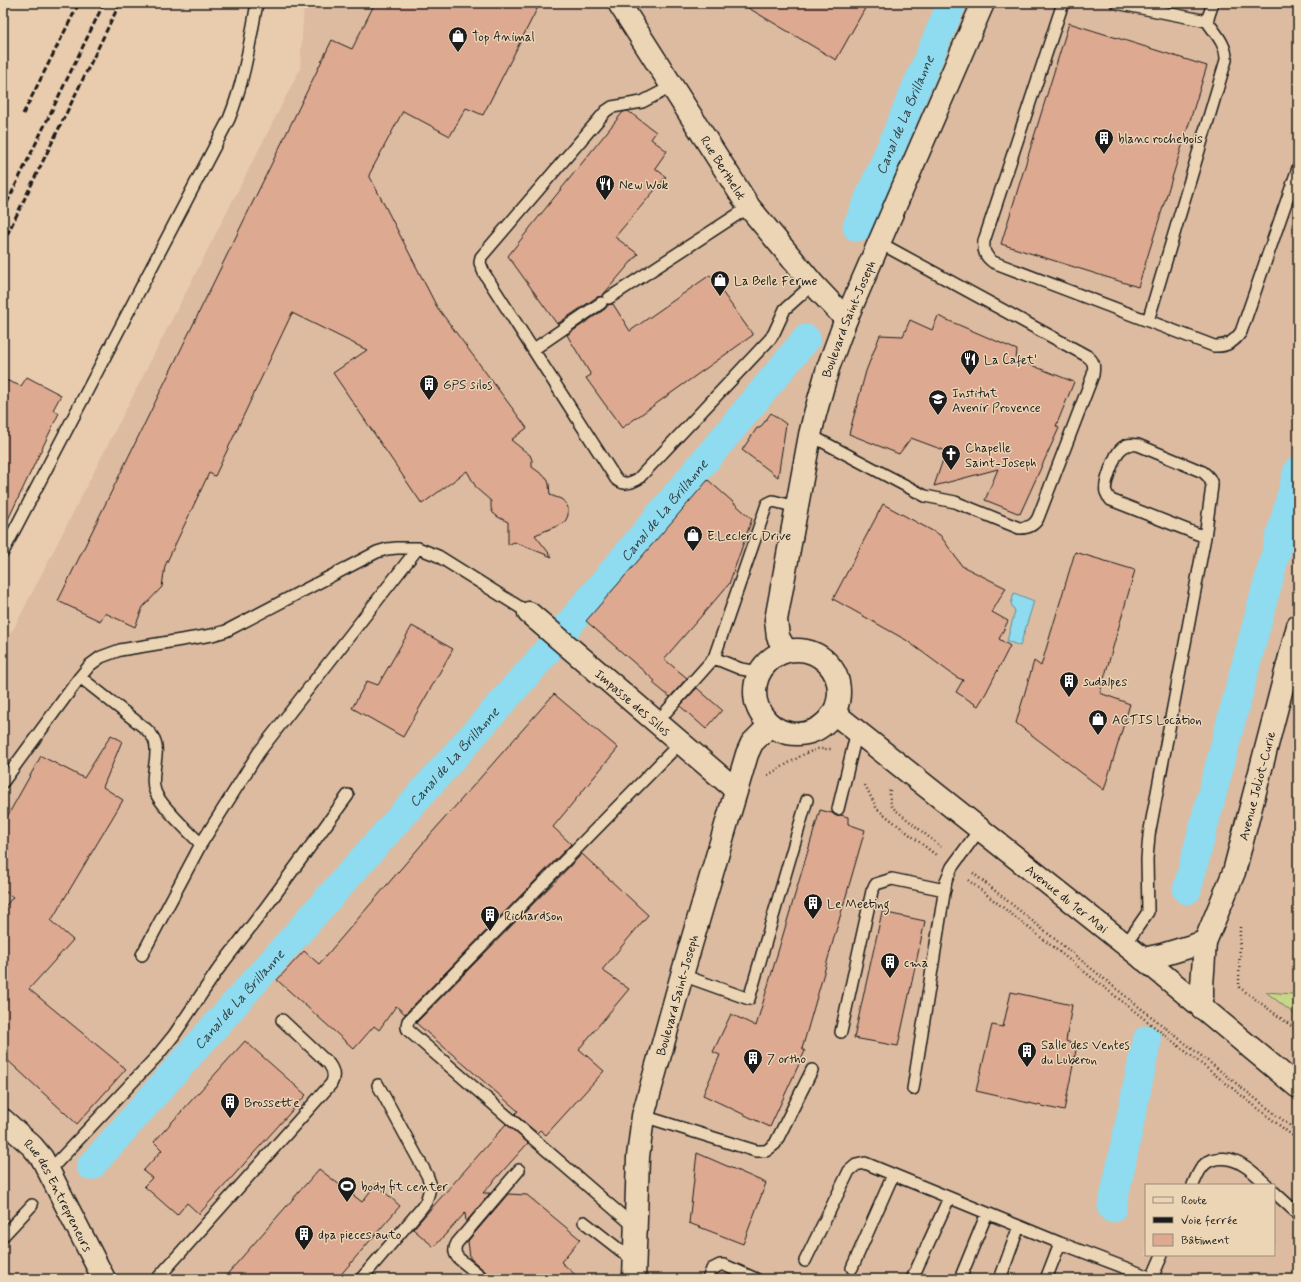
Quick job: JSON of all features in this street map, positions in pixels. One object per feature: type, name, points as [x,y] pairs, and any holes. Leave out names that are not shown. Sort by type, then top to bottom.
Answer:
[{"type":"street","name":"Rue Berthelot","points":[[618,3],[749,208],[813,284],[846,319]]},
{"type":"street","name":"Boulevard Saint-Joseph","points":[[786,651],[778,637],[776,620],[810,435],[825,375],[846,319],[983,3]]},
{"type":"street","name":"Impasse des Silos","points":[[529,614],[736,790]]},
{"type":"street","name":"Avenue Joliot-Curie","points":[[1202,1008],[1205,942],[1234,872],[1298,626]]},
{"type":"street","points":[[799,650],[811,652],[822,658],[831,666],[837,677],[839,689],[838,701],[834,712],[827,722],[817,729],[805,733],[793,734],[781,731],[770,725],[762,716],[757,706],[755,694],[756,682],[760,672],[767,663],[786,651],[799,650]]},
{"type":"street","name":"Avenue du 1er Mai","points":[[834,712],[1126,944],[1298,1087]]},
{"type":"street","name":"Boulevard Saint-Joseph","points":[[634,1270],[638,1157],[643,1116],[682,975],[747,754],[756,739],[770,725]]},
{"type":"street","points":[[1143,959],[1205,942]]},
{"type":"street","name":"Rue des Entrepreneurs","points":[[3,1120],[32,1146],[42,1158],[104,1279]]},
{"type":"lane","points":[[3,552],[229,119],[248,54],[257,3]]},
{"type":"lane","points":[[1065,3],[1062,6],[984,242],[984,253],[993,262],[1214,346],[1224,345],[1238,336],[1242,329],[1298,168]]},
{"type":"lane","points":[[1116,3],[1207,21],[1218,36],[1226,53],[1226,60],[1148,321]]},
{"type":"lane","points":[[1207,21],[1213,3]]},
{"type":"lane","points":[[671,87],[642,102],[612,107],[606,111],[481,257],[480,263],[484,273],[620,483],[631,483],[638,480],[770,338],[774,333],[785,309],[813,284]]},
{"type":"lane","points":[[534,349],[605,301],[749,208]]},
{"type":"lane","points":[[810,435],[925,496],[955,502],[1019,528],[1025,528],[1031,526],[1038,518],[1093,375],[1094,364],[1087,356],[880,243]]},
{"type":"lane","points":[[1126,944],[1148,912],[1147,859],[1149,835],[1205,537],[1212,486],[1208,476],[1202,472],[1138,445],[1131,444],[1119,450],[1105,486],[1106,492],[1111,500],[1205,537]]},
{"type":"lane","points":[[657,722],[714,658],[767,504],[772,501],[797,507]]},
{"type":"lane","points":[[3,782],[80,676],[90,665],[101,657],[120,650],[212,635],[226,631],[377,552],[397,548],[418,548],[438,556],[513,602],[529,614]]},
{"type":"lane","points":[[142,955],[201,844],[259,752],[418,548]]},
{"type":"lane","points":[[714,658],[741,669],[760,672]]},
{"type":"lane","points":[[80,676],[146,729],[154,740],[156,752],[153,779],[154,790],[161,801],[201,844]]},
{"type":"lane","points":[[838,809],[857,731]]},
{"type":"lane","points":[[635,1227],[409,1031],[407,1024],[408,1021],[680,743]]},
{"type":"lane","points":[[49,1171],[157,1056],[174,1035],[217,971],[348,795]]},
{"type":"lane","points":[[682,975],[749,999],[807,800]]},
{"type":"lane","points":[[913,1089],[946,881],[955,864],[980,829]]},
{"type":"lane","points":[[841,1032],[872,891],[876,884],[892,879],[945,890]]},
{"type":"lane","points":[[156,1279],[333,1080],[333,1073],[329,1064],[282,1020]]},
{"type":"lane","points":[[643,1116],[756,1151],[766,1151],[775,1144],[812,1070]]},
{"type":"lane","points":[[361,1279],[420,1210],[428,1196],[430,1188],[428,1175],[378,1085]]},
{"type":"lane","points":[[1193,1184],[1206,1163],[1217,1159],[1230,1159],[1243,1164],[1266,1184]]},
{"type":"lane","points":[[805,1261],[849,1171],[856,1165],[865,1163],[1060,1243],[1153,1279],[1162,1256]]},
{"type":"lane","points":[[484,1279],[456,1256],[456,1245],[519,1170]]},
{"type":"lane","points":[[852,1268],[893,1175]]},
{"type":"lane","points":[[1275,1193],[1298,1214]]},
{"type":"lane","points":[[912,1279],[949,1198]]},
{"type":"lane","points":[[3,1236],[32,1205]]},
{"type":"lane","points":[[960,1279],[987,1213]]},
{"type":"lane","points":[[584,1222],[634,1270]]},
{"type":"lane","points":[[1000,1279],[1019,1226]]},
{"type":"lane","points":[[1046,1279],[1060,1243]]},
{"type":"lane","points":[[708,1279],[712,1269],[720,1265],[724,1265],[756,1279]]},
{"type":"path","points":[[851,756],[877,809],[955,864],[1298,1132]]},
{"type":"path","points":[[890,789],[889,795],[892,807],[955,864],[1298,1140]]},
{"type":"path","points":[[1240,925],[1239,987],[1298,1031]]},
{"type":"shaded area","points":[[304,3],[1298,3],[1298,1279],[3,1279],[3,642],[14,628],[300,69]]},
{"type":"green space","points":[[1266,992],[1292,994],[1298,998],[1298,1017]]},
{"type":"water","points":[[1014,593],[1034,601],[1020,646],[1007,641],[1015,611],[1011,604]]},
{"type":"building","points":[[375,3],[540,3],[483,115],[466,108],[450,136],[403,111],[369,175],[437,307],[527,428],[511,440],[530,455],[532,467],[547,478],[550,495],[561,499],[566,503],[568,515],[566,520],[562,524],[535,535],[552,557],[514,542],[508,545],[508,522],[493,513],[491,501],[477,489],[467,471],[422,504],[333,373],[367,350],[292,313],[215,476],[209,473],[165,566],[162,587],[143,607],[135,627],[105,613],[100,621],[58,601],[332,40],[352,49]]},
{"type":"building","points":[[740,3],[868,3],[836,60]]},
{"type":"building","name":"blanc rochebois","points":[[1069,23],[1207,66],[1138,287],[1001,244]]},
{"type":"building","points":[[628,111],[656,132],[651,139],[667,151],[655,168],[666,177],[615,237],[638,254],[602,296],[597,297],[557,324],[508,256],[623,112]]},
{"type":"building","points":[[710,275],[753,335],[622,428],[586,378],[591,375],[567,335],[605,309],[608,305],[613,304],[630,331]]},
{"type":"building","points":[[938,316],[1017,350],[1016,359],[1074,382],[1056,426],[1059,428],[1020,514],[985,500],[998,469],[934,486],[946,451],[911,438],[899,454],[849,434],[866,371],[880,335],[903,336],[910,320],[932,330]]},
{"type":"building","points":[[27,377],[61,395],[53,410],[59,413],[3,530],[3,379],[21,386]]},
{"type":"building","points":[[771,413],[786,424],[778,477],[742,450],[757,428],[760,428]]},
{"type":"building","name":"E.Leclerc Drive","points":[[708,480],[752,519],[729,584],[664,659],[687,678],[670,697],[653,683],[655,681],[586,621]]},
{"type":"building","points":[[883,504],[940,535],[962,566],[1006,588],[992,612],[1008,621],[999,639],[1010,646],[978,706],[956,692],[963,680],[956,677],[906,640],[833,599]]},
{"type":"building","name":"sudalpes","points":[[1075,552],[1135,570],[1100,693],[1130,704],[1104,790],[1016,723],[1034,661],[1041,666]]},
{"type":"building","points":[[412,626],[453,649],[403,737],[352,708],[367,681],[378,685]]},
{"type":"building","points":[[697,688],[722,710],[706,729],[680,706]]},
{"type":"building","points":[[554,694],[618,748],[553,827],[571,844],[405,1014],[396,1006],[379,1030],[374,1026],[354,1049],[277,980],[304,951],[319,964]]},
{"type":"building","points":[[111,735],[122,741],[103,787],[123,800],[51,921],[73,940],[29,989],[126,1069],[77,1124],[3,1056],[3,909],[13,897],[3,890],[3,824],[41,756],[84,778]]},
{"type":"building","points":[[820,810],[832,813],[836,816],[841,815],[848,817],[848,824],[865,830],[802,1049],[805,1051],[770,1127],[703,1095],[720,1055],[713,1052],[731,1014],[756,1026]]},
{"type":"building","points":[[582,854],[648,915],[602,970],[629,989],[579,1049],[604,1071],[546,1135],[540,1130],[537,1133],[515,1114],[518,1111],[416,1023]]},
{"type":"building","name":"cma","points":[[882,912],[925,921],[898,1046],[854,1038]]},
{"type":"building","name":"Salle des Ventes du Luberon","points":[[1011,992],[1072,1005],[1066,1041],[1077,1045],[1064,1111],[976,1091],[992,1025],[1003,1027]]},
{"type":"building","name":"Brossette","points":[[245,1041],[306,1095],[199,1214],[187,1203],[177,1215],[144,1186],[152,1178],[143,1171],[162,1150],[154,1142]]},
{"type":"building","points":[[506,1124],[528,1143],[483,1193],[490,1193],[466,1222],[465,1213],[434,1247],[413,1229]]},
{"type":"building","points":[[697,1153],[766,1183],[743,1244],[689,1223]]},
{"type":"building","name":"dpa pieces auto","points":[[319,1169],[362,1202],[376,1184],[400,1206],[337,1279],[223,1279]]},
{"type":"building","points":[[508,1194],[527,1195],[580,1239],[561,1262],[580,1279],[493,1279],[470,1258],[468,1241]]},
{"type":"waterway","name":"Canal de La Brillanne","points":[[857,227],[952,3]]},
{"type":"waterway","name":"Canal de La Brillanne","points":[[91,1166],[536,664],[806,339]]},
{"type":"waterway","points":[[1187,890],[1298,470]]},
{"type":"waterway","points":[[1112,1208],[1147,1040]]},
{"type":"railway","points":[[23,114],[79,3]]},
{"type":"railway","points":[[3,211],[104,3]]},
{"type":"railway","points":[[3,243],[120,3]]},
{"type":"place","name":"Top Animal","points":[[458,53]]},
{"type":"place","name":"blanc rochebois","points":[[1104,155]]},
{"type":"place","name":"New Wok","points":[[605,201]]},
{"type":"place","name":"La Belle Ferme","points":[[720,297]]},
{"type":"place","name":"La Cafet'","points":[[970,376]]},
{"type":"place","name":"GPS silos","points":[[429,401]]},
{"type":"place","name":"Institut Avenir Provence","points":[[938,416]]},
{"type":"place","name":"Chapelle Saint-Joseph","points":[[951,471]]},
{"type":"place","name":"E.Leclerc Drive","points":[[693,552]]},
{"type":"place","name":"sudalpes","points":[[1069,698]]},
{"type":"place","name":"ACTIS Location","points":[[1098,736]]},
{"type":"place","name":"Le Meeting","points":[[813,920]]},
{"type":"place","name":"Richardson","points":[[490,932]]},
{"type":"place","name":"cma","points":[[890,979]]},
{"type":"place","name":"Salle des Ventes du Luberon","points":[[1027,1068]]},
{"type":"place","name":"7 ortho","points":[[753,1075]]},
{"type":"place","name":"Brossette","points":[[230,1119]]},
{"type":"place","name":"body fit center","points":[[347,1203]]},
{"type":"place","name":"dpa pieces auto","points":[[304,1251]]}]
